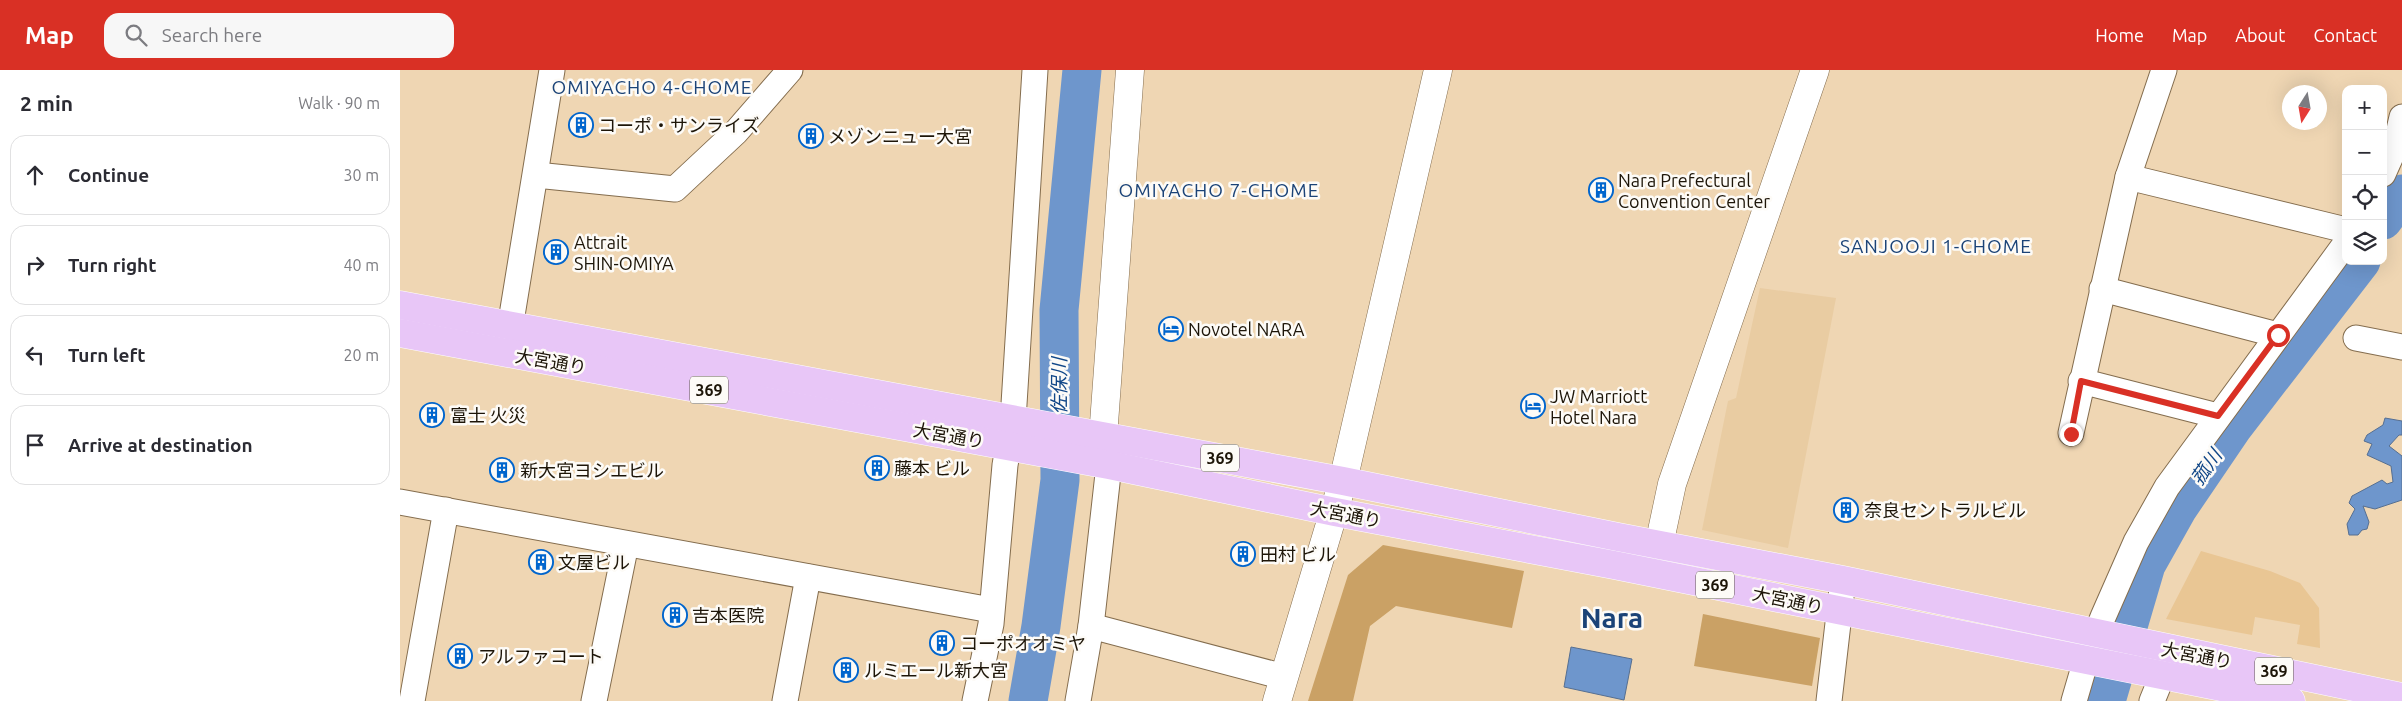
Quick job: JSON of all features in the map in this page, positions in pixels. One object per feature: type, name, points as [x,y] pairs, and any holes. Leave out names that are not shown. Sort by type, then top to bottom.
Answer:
[{"type":"highway","name":"大宮通り","points":[[400,305],[511,326],[1015,434],[1102,464],[1335,512],[1609,564],[2091,661],[2149,663],[2402,697]]},
{"type":"highway","name":"大宮通り","points":[[400,332],[506,353],[1015,434],[1100,436],[1343,481],[1843,580],[2099,635],[2149,663],[2292,701]]},
{"type":"street","points":[[506,353],[552,70]]},
{"type":"street","points":[[536,175],[675,189],[736,132],[790,70]]},
{"type":"street","points":[[975,701],[991,624],[991,610],[1015,434],[1035,70]]},
{"type":"street","points":[[1100,436],[1130,70]]},
{"type":"street","points":[[1091,626],[1280,689],[1343,481],[1438,70]]},
{"type":"street","points":[[1659,545],[1672,484],[1815,70]]},
{"type":"street","points":[[2071,434],[2081,381],[2128,176],[2164,70]]},
{"type":"street","points":[[2387,165],[2395,147],[2402,117]]},
{"type":"street","points":[[2128,176],[2342,229]]},
{"type":"street","points":[[2074,701],[2136,542],[2167,487],[2342,248]]},
{"type":"street","points":[[2102,289],[2278,335]]},
{"type":"street","points":[[2356,338],[2402,347]]},
{"type":"street","points":[[2081,381],[2218,416]]},
{"type":"street","points":[[1078,701],[1091,626],[1102,464]]},
{"type":"street","points":[[400,502],[991,610]]},
{"type":"street","points":[[412,701],[446,510]]},
{"type":"street","points":[[594,701],[626,544]]},
{"type":"street","points":[[785,701],[808,577]]},
{"type":"street","points":[[1829,701],[1843,580]]},
{"type":"street","points":[[2149,663],[2152,701]]},
{"type":"shaded area","points":[[1760,288],[1836,298],[1788,548],[1702,530],[1728,401],[1736,398]]},
{"type":"shaded area","points":[[1383,545],[1524,571],[1512,628],[1396,606],[1370,626],[1353,701],[1308,701],[1348,575]]},
{"type":"shaded area","points":[[2201,551],[2270,571],[2300,583],[2319,608],[2320,648],[2297,644],[2300,625],[2255,617],[2252,635],[2166,619]]},
{"type":"shaded area","points":[[1703,614],[1820,638],[1812,686],[1694,666]]},
{"type":"water","points":[[2385,418],[2402,421],[2402,435],[2399,435],[2389,446],[2402,456],[2402,500],[2375,509],[2363,506],[2369,522],[2367,529],[2362,530],[2358,535],[2349,535],[2347,524],[2355,509],[2349,503],[2352,496],[2382,480],[2387,484],[2393,482],[2391,466],[2367,455],[2372,444],[2364,441],[2367,435],[2383,425]]},
{"type":"water","points":[[1571,647],[1632,659],[1624,700],[1564,687]]},
{"type":"waterway","name":"佐保川","points":[[1028,701],[1041,626],[1060,480],[1059,310],[1082,70]]},
{"type":"waterway","name":"菰川","points":[[2387,215],[2402,194]]},
{"type":"waterway","name":"菰川","points":[[2106,701],[2146,565],[2178,508],[2233,427],[2358,265]]},
{"type":"place","name":"コーポ・サンライズ","points":[[581,125]]},
{"type":"place","name":"メゾンニュー大宮","points":[[811,136]]},
{"type":"place","name":"Nara Prefectural Convention Center","points":[[1601,190]]},
{"type":"place","name":"Attrait SHIN-OMIYA","points":[[556,252]]},
{"type":"place","name":"Novotel NARA","points":[[1171,329]]},
{"type":"place","name":"JW Marriott Hotel Nara","points":[[1533,406]]},
{"type":"place","name":"富士 火災","points":[[432,415]]},
{"type":"place","name":"藤本 ビル","points":[[877,468]]},
{"type":"place","name":"新大宮ヨシエビル","points":[[502,470]]},
{"type":"place","name":"奈良セントラルビル","points":[[1846,510]]},
{"type":"place","name":"田村 ビル","points":[[1243,554]]},
{"type":"place","name":"文屋ビル","points":[[541,562]]},
{"type":"place","name":"吉本医院","points":[[675,615]]},
{"type":"place","name":"コーポオオミヤ","points":[[942,643]]},
{"type":"place","name":"アルファコート","points":[[460,656]]},
{"type":"place","name":"ルミエール新大宮","points":[[846,670]]},
{"type":"district","name":"OMIYACHO 4-CHOME","points":[[652,87]]},
{"type":"district","name":"OMIYACHO 7-CHOME","points":[[1219,190]]},
{"type":"district","name":"SANJOOJI 1-CHOME","points":[[1936,246]]},
{"type":"district","name":"Nara","points":[[1612,617]]},
{"type":"route","points":[[2071,434],[2081,381],[2218,416],[2278,335]]}]
